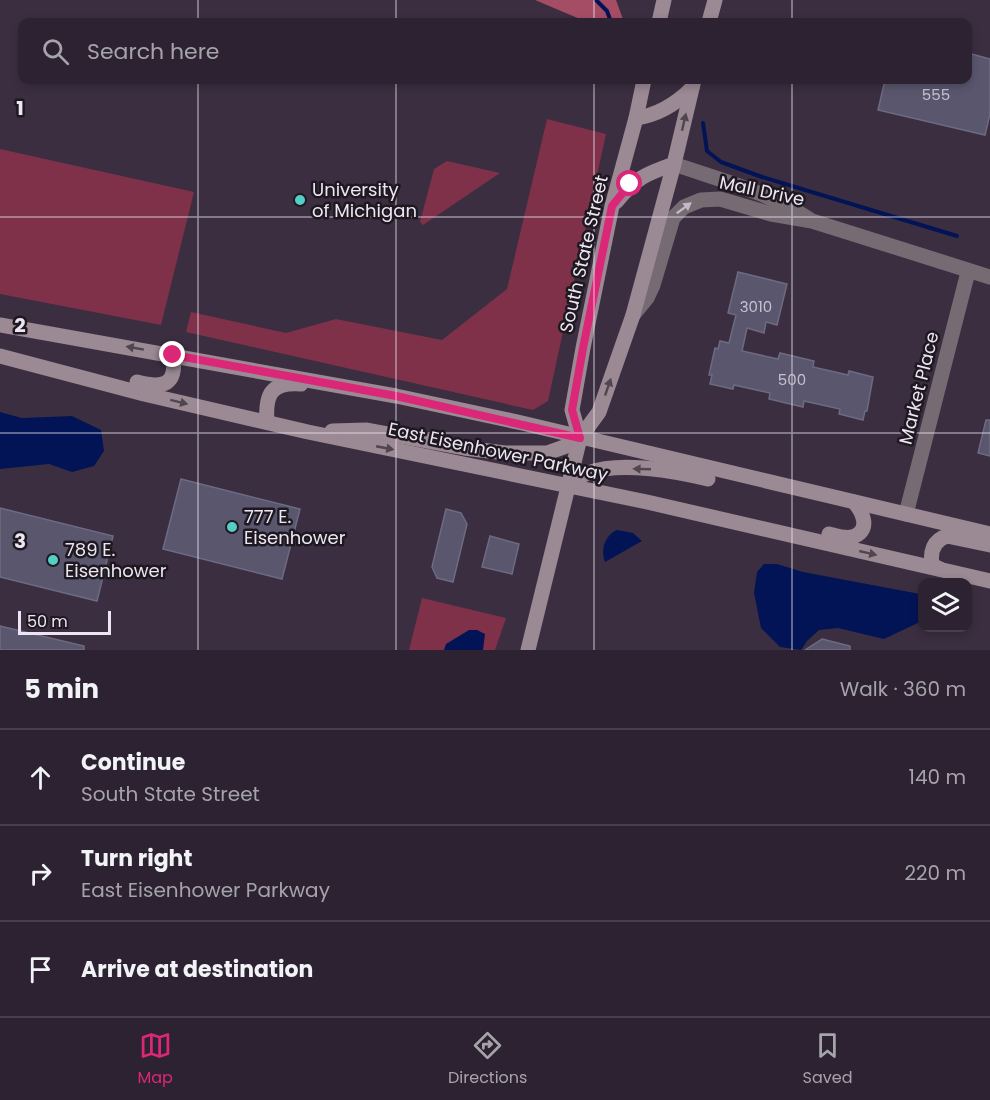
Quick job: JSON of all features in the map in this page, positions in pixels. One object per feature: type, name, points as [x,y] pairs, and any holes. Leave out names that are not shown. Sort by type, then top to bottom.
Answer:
[{"type":"main road","points":[[659,18],[664,0]]},
{"type":"main road","points":[[708,18],[709,0]]},
{"type":"main road","points":[[709,18],[714,0]]},
{"type":"main road","name":"South State Street","points":[[580,438],[572,410],[612,206],[643,84]]},
{"type":"main road","points":[[636,117],[646,117],[667,108],[693,84]]},
{"type":"main road","name":"South State Street","points":[[528,650],[580,438],[599,412],[633,315],[693,84]]},
{"type":"main road","points":[[612,206],[638,178],[674,164]]},
{"type":"main road","name":"East Eisenhower Parkway","points":[[0,325],[396,396],[522,423],[990,534]]},
{"type":"main road","points":[[64,373],[89,370],[157,386],[170,381],[173,374],[173,355]]},
{"type":"main road","name":"East Eisenhower Parkway","points":[[0,356],[308,432],[569,485],[989,580]]},
{"type":"main road","points":[[267,422],[268,400],[272,391],[280,385],[299,384],[465,418],[522,423]]},
{"type":"main road","points":[[308,432],[367,430],[464,448],[505,453],[547,453],[580,438]]},
{"type":"main road","points":[[569,485],[590,472],[628,468],[680,472],[778,495],[823,495]]},
{"type":"main road","points":[[647,502],[684,501],[845,538],[855,536],[861,531],[864,520],[862,511],[854,502]]},
{"type":"main road","points":[[940,569],[932,565],[931,558],[934,545],[943,537],[990,545]]},
{"type":"street","name":"Mall Drive","points":[[674,164],[763,194],[812,221]]},
{"type":"street","name":"Mall Drive","points":[[633,315],[647,298],[653,285],[673,218],[677,212],[693,202],[720,199],[771,214],[812,221],[968,272],[990,277]]},
{"type":"street","name":"Market Place","points":[[906,514],[968,272]]},
{"type":"shaded area","points":[[535,0],[616,0],[623,18],[578,18]]},
{"type":"shaded area","points":[[547,119],[606,134],[548,401],[533,410],[186,332],[191,312],[286,333],[336,319],[442,340],[507,289]]},
{"type":"shaded area","points":[[0,149],[194,192],[161,325],[0,294]]},
{"type":"shaded area","points":[[447,161],[500,173],[423,225],[420,222],[434,169]]},
{"type":"shaded area","points":[[0,412],[22,418],[72,416],[101,430],[104,451],[94,466],[72,472],[49,464],[0,469]]},
{"type":"shaded area","points":[[617,530],[633,533],[642,541],[605,562],[603,553],[605,543],[609,535]]},
{"type":"shaded area","points":[[764,564],[777,564],[803,572],[918,594],[918,623],[884,639],[838,628],[819,630],[801,650],[780,647],[761,628],[754,593],[757,572]]},
{"type":"shaded area","points":[[422,598],[506,618],[495,650],[409,650]]},
{"type":"shaded area","points":[[469,630],[477,630],[485,634],[483,650],[444,650],[446,644]]},
{"type":"building","points":[[972,54],[990,59],[990,114],[985,135],[878,110],[884,84],[972,84]]},
{"type":"building","points":[[738,272],[787,284],[777,325],[766,322],[764,333],[747,328],[742,351],[778,359],[780,353],[814,361],[813,367],[848,375],[849,371],[873,377],[867,411],[865,411],[863,420],[839,414],[840,409],[804,401],[803,407],[769,399],[770,393],[734,385],[733,389],[710,384],[712,375],[709,375],[715,348],[718,349],[720,341],[729,343],[736,315],[728,313]]},
{"type":"building","points":[[986,420],[990,420],[990,456],[978,453]]},
{"type":"building","name":"777 E. Eisenhower","points":[[181,479],[300,509],[282,579],[163,549]]},
{"type":"building","name":"789 E. Eisenhower","points":[[0,508],[113,536],[97,601],[0,577]]},
{"type":"building","points":[[446,509],[461,513],[467,524],[453,582],[437,578],[432,567]]},
{"type":"building","points":[[490,536],[519,544],[512,574],[482,567]]},
{"type":"building","points":[[0,626],[84,646],[84,650],[0,650]]},
{"type":"building","points":[[822,639],[850,646],[850,650],[805,650]]},
{"type":"waterway","points":[[596,0],[607,11],[610,18]]},
{"type":"waterway","points":[[703,123],[707,151],[721,162],[762,177],[957,236]]},
{"type":"place","name":"University of Michigan","points":[[300,200]]},
{"type":"place","name":"777 E. Eisenhower","points":[[232,527]]},
{"type":"place","name":"789 E. Eisenhower","points":[[53,560]]},
{"type":"route","points":[[173,355],[396,396],[580,438],[572,410],[583,348],[612,206],[630,184]]}]
